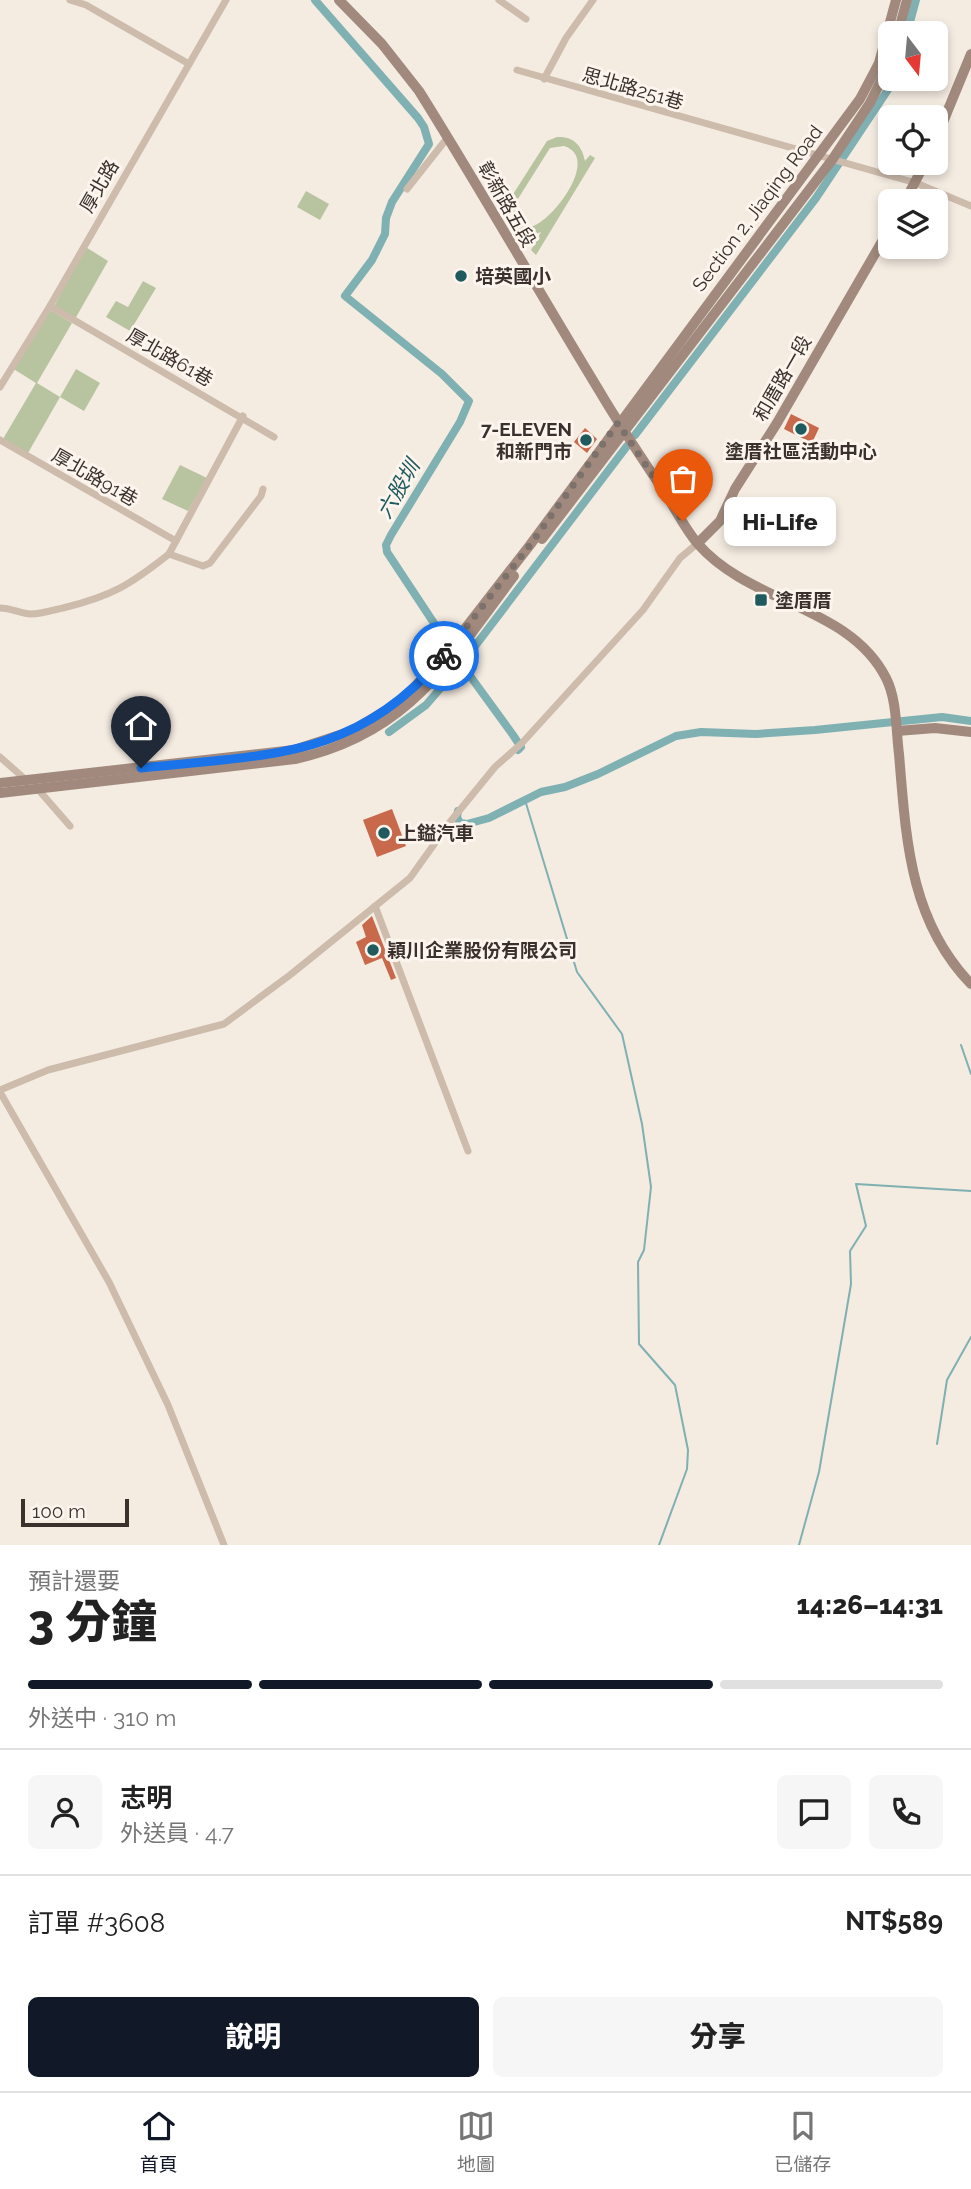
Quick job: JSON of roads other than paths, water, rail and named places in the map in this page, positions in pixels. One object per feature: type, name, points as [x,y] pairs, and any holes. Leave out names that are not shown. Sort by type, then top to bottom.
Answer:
[{"type":"street","points":[[70,0],[86,5],[189,64]]},
{"type":"street","name":"厚北路","points":[[0,387],[50,306],[226,0]]},
{"type":"street","name":"彰新路五段","points":[[339,0],[390,54],[419,91],[621,427],[698,543],[746,582],[839,628],[867,648],[888,681],[897,731],[907,848],[914,882],[939,940],[957,969],[971,984]]},
{"type":"street","points":[[499,0],[526,19]]},
{"type":"street","points":[[544,79],[566,38],[593,0]]},
{"type":"street","name":"Section 2, Jiaqing Road","points":[[621,427],[860,99],[879,63],[896,0]]},
{"type":"street","points":[[901,21],[907,0]]},
{"type":"street","points":[[948,110],[971,54]]},
{"type":"street","name":"思北路251巷","points":[[517,70],[916,183],[971,206]]},
{"type":"street","name":"Section 2, Jiaqing Road","points":[[621,427],[838,162],[878,87]]},
{"type":"street","points":[[407,190],[448,137]]},
{"type":"street","points":[[912,189],[920,175]]},
{"type":"street","name":"和厝路一段","points":[[698,543],[720,521],[735,489],[778,423],[878,249]]},
{"type":"street","name":"厚北路61巷","points":[[50,306],[243,416],[274,437]]},
{"type":"street","points":[[0,608],[11,608],[29,614],[95,600],[130,583],[169,554],[243,416]]},
{"type":"street","points":[[0,793],[234,767],[322,753],[355,740],[387,722],[410,704],[446,660],[621,427]]},
{"type":"street","name":"厚北路91巷","points":[[0,440],[176,541]]},
{"type":"street","points":[[169,554],[203,566],[210,563],[261,496],[263,489]]},
{"type":"street","points":[[224,1545],[168,1405],[109,1282],[0,1091],[48,1070],[224,1024],[375,906],[410,878],[468,799],[643,610],[680,558],[698,543]]},
{"type":"street","points":[[428,641],[446,660]]},
{"type":"street","points":[[0,783],[265,754],[312,746],[369,722],[401,701],[446,660]]},
{"type":"street","points":[[897,731],[934,728],[971,732]]},
{"type":"street","points":[[0,757],[38,789],[69,826]]},
{"type":"street","points":[[375,906],[468,1152]]},
{"type":"waterway","name":"六股圳","points":[[315,0],[418,118],[429,144],[392,202],[386,218],[385,234],[372,260],[345,296],[442,374],[469,401],[460,422],[391,535],[386,545],[387,552],[457,658],[521,747],[518,750]]},
{"type":"waterway","points":[[910,21],[916,0]]},
{"type":"waterway","points":[[635,435],[816,198],[887,91]]},
{"type":"waterway","points":[[469,654],[627,446]]},
{"type":"waterway","points":[[389,732],[426,705],[451,676]]},
{"type":"waterway","name":"六股圳","points":[[458,811],[460,823],[467,824],[489,818],[541,792],[565,787],[598,774],[676,736],[701,732],[756,734],[815,730],[942,717],[971,721]]},
{"type":"waterway","points":[[525,800],[577,972],[622,1034],[642,1124],[651,1187],[644,1250],[638,1262],[639,1344],[675,1385],[688,1450],[687,1469],[659,1545]]},
{"type":"waterway","points":[[961,1045],[971,1074]]},
{"type":"waterway","points":[[799,1545],[819,1472],[851,1284],[850,1251],[866,1226],[856,1184],[971,1191]]},
{"type":"waterway","points":[[937,1444],[947,1380],[971,1337]]},
{"type":"place","name":"培英國小","points":[[461,276]]},
{"type":"place","name":"塗厝社區活動中心","points":[[801,429]]},
{"type":"place","name":"7-ELEVEN 和新門市","points":[[586,440]]},
{"type":"place","name":"Hi-Life","points":[[683,521]]},
{"type":"place","name":"塗厝厝","points":[[761,600]]},
{"type":"place","name":"上鎰汽車","points":[[384,833]]},
{"type":"place","name":"穎川企業股份有限公司","points":[[373,950]]}]
